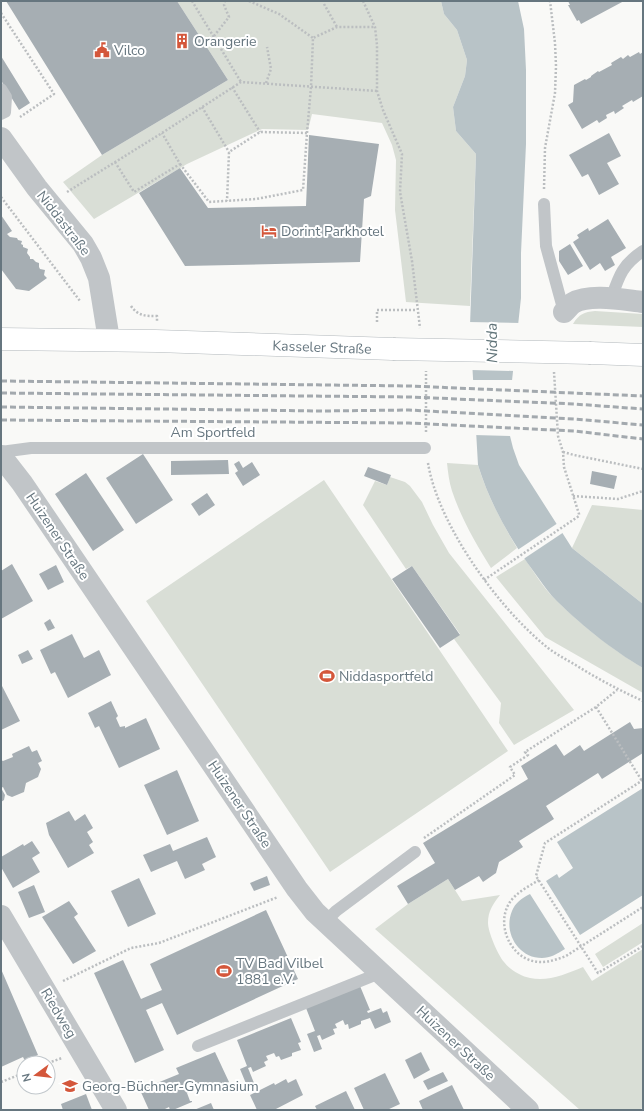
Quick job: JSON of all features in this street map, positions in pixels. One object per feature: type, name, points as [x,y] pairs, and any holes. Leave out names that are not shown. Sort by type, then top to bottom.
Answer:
[{"type":"main road","name":"Kasseler Straße","points":[[1,339],[109,340],[643,355]]},
{"type":"street","name":"Niddastraße","points":[[1,138],[37,188],[83,244],[91,258],[99,278],[109,340]]},
{"type":"street","points":[[564,312],[572,304],[582,299],[594,298],[643,302]]},
{"type":"street","name":"Huizener Straße","points":[[1,456],[22,483],[297,889],[315,912],[528,1110]]},
{"type":"street","name":"Riedweg","points":[[1,916],[116,1110]]},
{"type":"lane","points":[[1,89],[6,97],[5,112],[1,114]]},
{"type":"lane","points":[[544,204],[546,246],[564,312]]},
{"type":"lane","points":[[611,299],[620,274],[631,259],[643,251]]},
{"type":"lane","name":"Am Sportfeld","points":[[1,452],[31,448],[425,448]]},
{"type":"lane","points":[[325,922],[336,911],[415,852]]},
{"type":"lane","points":[[198,1046],[380,973]]},
{"type":"path","points":[[192,1],[241,82]]},
{"type":"path","points":[[214,36],[230,17],[224,5],[225,1]]},
{"type":"path","points":[[249,1],[279,14],[313,38]]},
{"type":"path","points":[[363,1],[375,27],[377,45],[377,91],[383,110],[402,154],[400,192],[412,261],[421,333]]},
{"type":"path","points":[[544,204],[544,148],[555,93],[556,66],[556,43],[550,1]]},
{"type":"path","points":[[324,4],[337,27]]},
{"type":"path","points":[[1,13],[54,94],[15,120]]},
{"type":"path","points":[[313,38],[337,27],[375,27]]},
{"type":"path","points":[[162,133],[180,164],[210,202],[256,200],[303,190],[312,87],[313,38]]},
{"type":"path","points":[[266,83],[271,69],[267,47]]},
{"type":"path","points":[[66,192],[241,82],[377,91]]},
{"type":"path","points":[[232,87],[260,132]]},
{"type":"path","points":[[202,107],[229,152],[227,201]]},
{"type":"path","points":[[229,152],[260,132],[307,133]]},
{"type":"path","points":[[115,162],[134,192],[180,164]]},
{"type":"path","points":[[1,197],[81,302]]},
{"type":"path","points":[[377,322],[377,310],[417,310]]},
{"type":"path","points":[[425,364],[425,448],[434,487],[453,531],[484,580],[518,621],[549,648],[617,690],[643,701]]},
{"type":"path","points":[[484,580],[579,516],[564,467],[563,452],[558,436],[553,375],[554,368]]},
{"type":"path","points":[[563,452],[574,456],[643,469]]},
{"type":"path","points":[[573,496],[618,499],[643,491]]},
{"type":"path","points":[[415,852],[418,843],[429,834],[515,775],[510,767],[528,755],[525,752],[596,707],[617,690]]},
{"type":"path","points":[[596,707],[642,781],[545,843],[536,876],[598,973],[643,946]]},
{"type":"path","points":[[539,880],[517,895],[510,902],[504,921],[505,932],[509,943],[518,954],[528,960],[540,962],[552,961],[566,956],[643,907]]},
{"type":"path","points":[[45,990],[131,948],[159,943],[297,889]]},
{"type":"path","points":[[1,1082],[16,1076]]},
{"type":"shaded area","points":[[177,1],[441,1],[444,14],[457,30],[467,60],[465,76],[453,107],[456,131],[476,154],[470,306],[406,302],[395,210],[396,160],[392,145],[382,123],[312,114],[308,130],[262,129],[187,164],[94,219],[63,182],[102,155],[228,80]]},
{"type":"shaded area","points":[[595,311],[643,314],[643,327],[573,324],[582,314]]},
{"type":"shaded area","points":[[447,463],[478,465],[495,508],[517,548],[491,568],[464,521],[451,488]]},
{"type":"shaded area","points":[[390,477],[405,482],[410,486],[422,502],[449,553],[574,710],[514,745],[499,723],[501,703],[454,639],[460,634],[412,566],[406,569],[363,505],[375,481],[387,485]]},
{"type":"shaded area","name":"Niddasportfeld","points":[[324,480],[508,751],[330,872],[146,601]]},
{"type":"shaded area","points":[[592,505],[643,510],[643,604],[572,548]]},
{"type":"shaded area","points":[[525,559],[545,588],[563,607],[607,644],[643,668],[643,693],[545,637],[496,577]]},
{"type":"shaded area","points":[[448,879],[462,901],[500,895],[493,905],[489,915],[488,923],[491,937],[496,949],[506,965],[519,974],[527,977],[537,979],[550,978],[564,975],[583,967],[592,981],[643,949],[643,1107],[640,1110],[580,1110],[375,929],[408,904]]},
{"type":"shaded area","points":[[643,923],[643,942],[603,967],[595,954]]},
{"type":"water","name":"Nidda","points":[[441,1],[518,1],[524,29],[526,70],[526,144],[521,253],[521,298],[509,408],[509,432],[519,465],[572,548],[643,604],[643,668],[619,653],[595,635],[572,616],[550,593],[525,560],[509,534],[488,494],[478,465],[470,326],[476,154],[456,131],[453,107],[465,76],[467,60],[457,30],[444,14]]},
{"type":"water","points":[[643,788],[643,895],[580,935],[546,881],[557,874],[559,878],[573,868],[557,842]]},
{"type":"water","points":[[530,894],[565,949],[545,958],[533,957],[526,954],[520,949],[511,935],[510,919],[513,908],[519,901]]},
{"type":"pier","points":[[468,322],[520,323],[515,371],[471,370]]},
{"type":"pier","points":[[471,380],[514,380],[511,408],[512,436],[474,435]]},
{"type":"pier","points":[[558,523],[564,532],[522,560],[516,551]]},
{"type":"building","name":"Vilco","points":[[6,1],[177,1],[228,80],[102,155]]},
{"type":"building","points":[[568,1],[624,1],[581,24],[579,20],[577,21],[568,5],[570,5]]},
{"type":"building","points":[[639,52],[640,54],[643,52],[643,96],[622,106],[624,108],[615,114],[614,111],[606,115],[607,118],[599,123],[597,120],[582,129],[568,105],[573,102],[574,85],[585,79],[586,80],[598,71],[599,72],[612,65],[611,63],[621,57],[623,59],[628,55],[630,57]]},
{"type":"building","points":[[1,56],[30,103],[19,110],[2,82],[1,83]]},
{"type":"building","points":[[609,133],[621,156],[607,163],[619,184],[599,195],[588,174],[582,177],[569,155]]},
{"type":"building","points":[[309,135],[379,144],[371,196],[364,199],[360,262],[185,266],[139,193],[180,168],[208,208],[306,206]]},
{"type":"building","points":[[1,215],[12,231],[7,234],[10,237],[17,238],[18,240],[22,241],[21,244],[23,247],[28,249],[27,253],[30,259],[33,259],[39,263],[40,269],[45,270],[44,275],[47,278],[29,291],[16,289],[1,269]]},
{"type":"building","points":[[608,219],[626,248],[611,257],[615,265],[605,271],[600,263],[590,270],[573,242],[579,238],[577,235],[588,228],[589,231]]},
{"type":"building","points":[[570,244],[583,266],[568,275],[559,261],[559,251]]},
{"type":"building","points":[[143,454],[173,500],[136,524],[106,478]]},
{"type":"building","points":[[228,460],[229,474],[171,475],[171,461]]},
{"type":"building","points":[[239,461],[243,468],[252,462],[260,475],[243,486],[235,473],[238,471],[234,464]]},
{"type":"building","points":[[368,467],[391,475],[387,485],[364,476]]},
{"type":"building","points":[[592,471],[617,476],[614,489],[590,484]]},
{"type":"building","points":[[86,473],[124,530],[93,551],[55,494]]},
{"type":"building","points":[[207,493],[215,505],[199,516],[191,504]]},
{"type":"building","points":[[12,564],[33,601],[1,619],[1,571]]},
{"type":"building","points":[[56,565],[64,582],[48,590],[39,574]]},
{"type":"building","points":[[412,566],[460,635],[440,648],[392,579]]},
{"type":"building","points":[[50,619],[55,628],[48,631],[44,623]]},
{"type":"building","points":[[72,634],[84,658],[99,650],[111,675],[68,698],[55,672],[51,674],[40,650]]},
{"type":"building","points":[[28,650],[33,659],[22,664],[18,655]]},
{"type":"building","points":[[1,684],[20,721],[1,730]]},
{"type":"building","points":[[111,701],[118,716],[116,718],[120,727],[125,726],[125,728],[146,718],[160,749],[119,768],[99,726],[95,728],[88,713]]},
{"type":"building","points":[[630,722],[634,729],[643,728],[643,753],[602,779],[598,773],[546,806],[554,819],[519,841],[523,847],[499,862],[496,873],[483,882],[479,876],[455,890],[448,879],[408,904],[397,886],[435,863],[423,843],[528,779],[521,766],[556,744],[564,756],[580,745],[584,751]]},
{"type":"building","points":[[29,746],[32,752],[37,750],[42,761],[38,763],[41,769],[38,777],[26,783],[24,792],[12,797],[7,795],[3,787],[1,788],[1,760],[3,761],[13,757],[12,754]]},
{"type":"building","points":[[177,770],[199,821],[167,835],[144,785]]},
{"type":"building","points":[[1,788],[5,795],[4,800],[1,802]]},
{"type":"building","points":[[69,811],[75,821],[85,814],[93,828],[87,832],[93,842],[89,845],[94,853],[68,868],[49,835],[46,823]]},
{"type":"building","points":[[207,837],[216,857],[202,864],[205,870],[185,879],[177,861],[151,872],[143,855],[170,844],[173,851]]},
{"type":"building","points":[[32,841],[40,853],[32,858],[40,872],[13,888],[1,867],[1,857],[23,844],[24,846]]},
{"type":"building","points":[[267,876],[270,885],[254,891],[250,883]]},
{"type":"building","points":[[139,878],[156,914],[128,927],[111,891]]},
{"type":"building","points":[[34,885],[45,912],[29,918],[18,892]]},
{"type":"building","points":[[69,901],[78,914],[74,917],[96,951],[73,964],[42,917]]},
{"type":"building","name":"TV Bad Vilbel 1881 e.V.","points":[[266,910],[298,979],[177,1035],[162,1003],[146,1010],[164,1050],[135,1063],[94,973],[123,960],[141,999],[162,990],[150,964]]},
{"type":"building","points":[[1,969],[38,1055],[16,1055],[16,1060],[1,1067]]},
{"type":"building","points":[[360,986],[370,1010],[367,1011],[368,1013],[381,1008],[383,1013],[387,1011],[391,1022],[375,1029],[370,1018],[361,1021],[361,1024],[349,1029],[348,1024],[345,1025],[343,1020],[335,1024],[337,1028],[333,1029],[335,1034],[322,1040],[320,1035],[317,1036],[322,1049],[314,1052],[307,1034],[315,1031],[306,1008]]},
{"type":"building","points":[[291,1018],[301,1042],[298,1043],[301,1050],[292,1053],[292,1056],[281,1060],[279,1056],[276,1057],[274,1053],[266,1056],[268,1060],[264,1062],[266,1066],[253,1072],[251,1067],[248,1068],[254,1083],[247,1086],[240,1069],[247,1066],[237,1040]]},
{"type":"building","points":[[215,1052],[229,1082],[208,1090],[206,1086],[187,1093],[190,1101],[192,1102],[173,1110],[170,1110],[169,1107],[163,1110],[149,1110],[140,1090],[179,1074],[176,1068]]},
{"type":"building","points":[[421,1052],[430,1070],[414,1079],[405,1060]]},
{"type":"building","points":[[443,1072],[448,1081],[428,1090],[423,1081]]},
{"type":"building","points":[[385,1073],[400,1104],[387,1110],[364,1110],[354,1088]]},
{"type":"building","points":[[286,1079],[288,1083],[296,1079],[303,1095],[274,1110],[257,1110],[250,1095],[274,1083],[275,1085]]},
{"type":"building","points":[[452,1085],[464,1110],[423,1110],[419,1101]]},
{"type":"building","points":[[346,1091],[355,1110],[317,1110],[315,1106]]},
{"type":"building","points":[[86,1094],[92,1110],[63,1110],[61,1104]]},
{"type":"building","points":[[211,1103],[214,1110],[194,1110]]},
{"type":"railway","points":[[1,381],[410,386],[643,396]]},
{"type":"railway","points":[[1,393],[410,397],[574,404],[643,409]]},
{"type":"railway","points":[[1,407],[323,411],[409,410],[574,419],[643,425]]},
{"type":"railway","points":[[1,420],[409,423],[574,431],[643,439]]},
{"type":"place","name":"Orangerie","points":[[182,41]]},
{"type":"place","name":"Vilco","points":[[102,50]]},
{"type":"place","name":"Dorint Parkhotel","points":[[269,231]]},
{"type":"place","name":"Niddasportfeld","points":[[327,676]]},
{"type":"place","name":"TV Bad Vilbel 1881 e.V.","points":[[224,971]]},
{"type":"place","name":"Georg-Büchner-Gymnasium","points":[[70,1086]]}]
